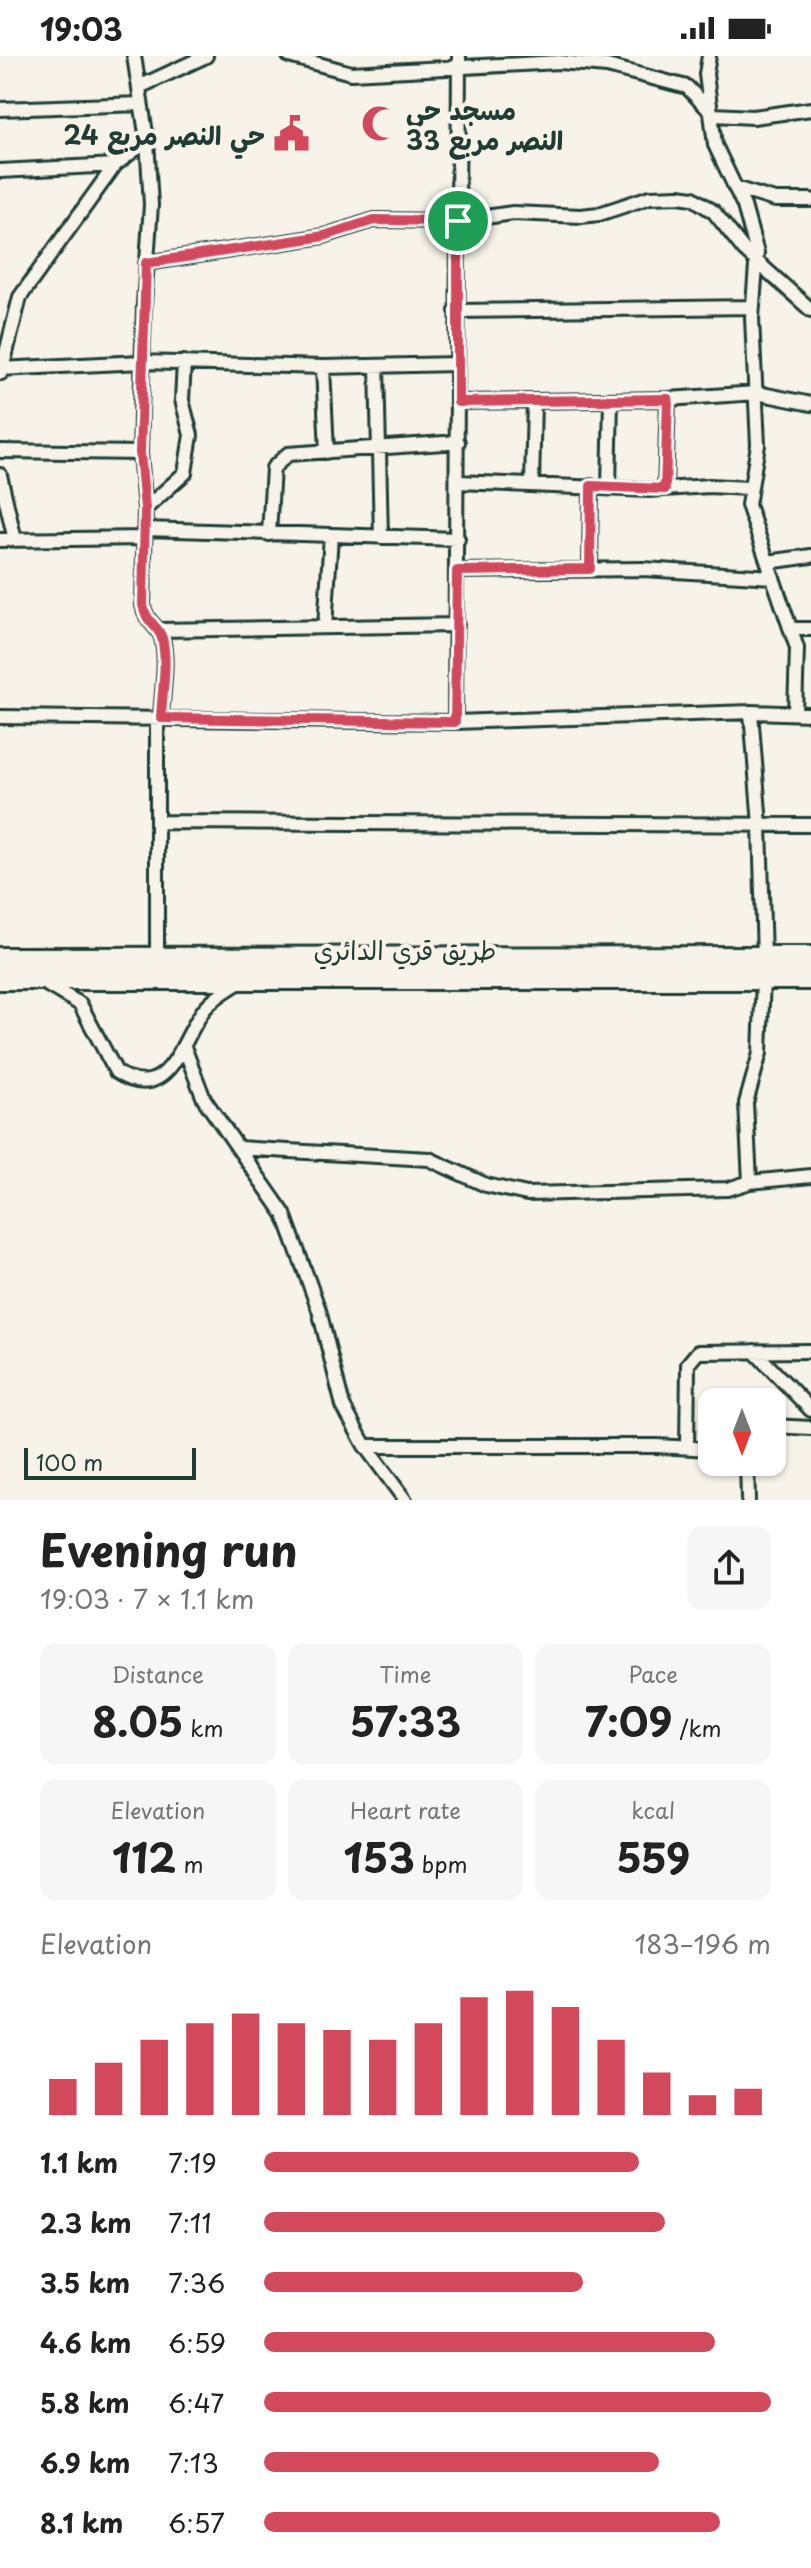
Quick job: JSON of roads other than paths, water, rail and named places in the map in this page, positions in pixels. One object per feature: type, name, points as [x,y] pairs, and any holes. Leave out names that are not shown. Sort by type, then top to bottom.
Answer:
[{"type":"highway","name":"طريق قري الدائري","points":[[0,978],[763,968],[811,958]]},
{"type":"highway","name":"طريق قري الدائري","points":[[0,959],[763,968],[811,978]]},
{"type":"street","points":[[134,56],[147,140],[151,205],[146,263],[140,453],[145,509],[143,605],[145,617],[158,630],[162,643],[157,959]]},
{"type":"street","points":[[139,87],[206,56]]},
{"type":"street","points":[[289,56],[339,72],[460,70],[560,59],[607,61],[687,87],[714,115],[753,117],[811,109]]},
{"type":"street","points":[[455,722],[459,56]]},
{"type":"street","points":[[709,56],[707,86],[714,115],[715,145],[744,206],[757,259],[752,307],[758,445],[748,488],[753,526],[791,629],[798,658],[795,713]]},
{"type":"street","points":[[0,109],[141,104]]},
{"type":"street","points":[[147,140],[115,165],[20,297],[1,371],[142,362],[323,367],[457,364]]},
{"type":"street","points":[[0,171],[115,165]]},
{"type":"street","points":[[735,188],[775,200],[811,200]]},
{"type":"street","points":[[146,263],[324,236],[374,220],[458,221],[513,213],[590,215],[650,197],[679,196],[693,198],[714,212],[744,250],[811,310]]},
{"type":"street","points":[[456,311],[752,307]]},
{"type":"street","points":[[145,509],[185,473],[191,435],[182,400],[184,362]]},
{"type":"street","points":[[377,366],[381,537]]},
{"type":"street","points":[[323,367],[327,452]]},
{"type":"street","points":[[458,402],[668,399],[757,393],[811,404]]},
{"type":"street","points":[[665,489],[668,399]]},
{"type":"street","points":[[609,486],[611,400]]},
{"type":"street","points":[[532,485],[534,401]]},
{"type":"street","points":[[269,534],[273,468],[288,454],[379,450],[458,442]]},
{"type":"street","points":[[0,451],[140,453]]},
{"type":"street","points":[[0,475],[15,540]]},
{"type":"street","points":[[458,482],[665,489],[709,486],[748,488]]},
{"type":"street","points":[[590,569],[591,486]]},
{"type":"street","points":[[0,540],[144,534],[458,539]]},
{"type":"street","points":[[325,627],[331,535]]},
{"type":"street","points":[[768,562],[811,556]]},
{"type":"street","points":[[457,571],[590,569],[773,577]]},
{"type":"street","points":[[158,630],[457,625]]},
{"type":"street","points":[[791,629],[811,629]]},
{"type":"street","points":[[750,1182],[746,1103],[760,1053],[763,968],[760,825],[751,712]]},
{"type":"street","points":[[0,717],[455,722],[751,712],[811,714]]},
{"type":"street","points":[[157,822],[811,825]]},
{"type":"street","points":[[30,978],[55,987],[80,1004],[108,1060],[126,1079],[152,1079],[165,1073],[184,1047],[206,1007],[247,977]]},
{"type":"street","points":[[184,1047],[204,1099],[266,1185],[292,1230],[319,1310],[343,1406],[365,1446],[405,1500]]},
{"type":"street","points":[[238,1148],[429,1159],[486,1185],[527,1194],[728,1189],[750,1182],[811,1176]]},
{"type":"street","points":[[754,1351],[811,1410]]},
{"type":"street","points":[[687,1448],[688,1364],[691,1357],[698,1352],[811,1351]]},
{"type":"street","points":[[786,1427],[811,1428]]},
{"type":"street","points":[[365,1446],[698,1448]]},
{"type":"street","points":[[747,1476],[748,1500]]},
{"type":"place","name":"مسجد حي النصر مربع 33","points":[[380,124]]},
{"type":"place","name":"حي النصر مربع 24","points":[[291,134]]}]
